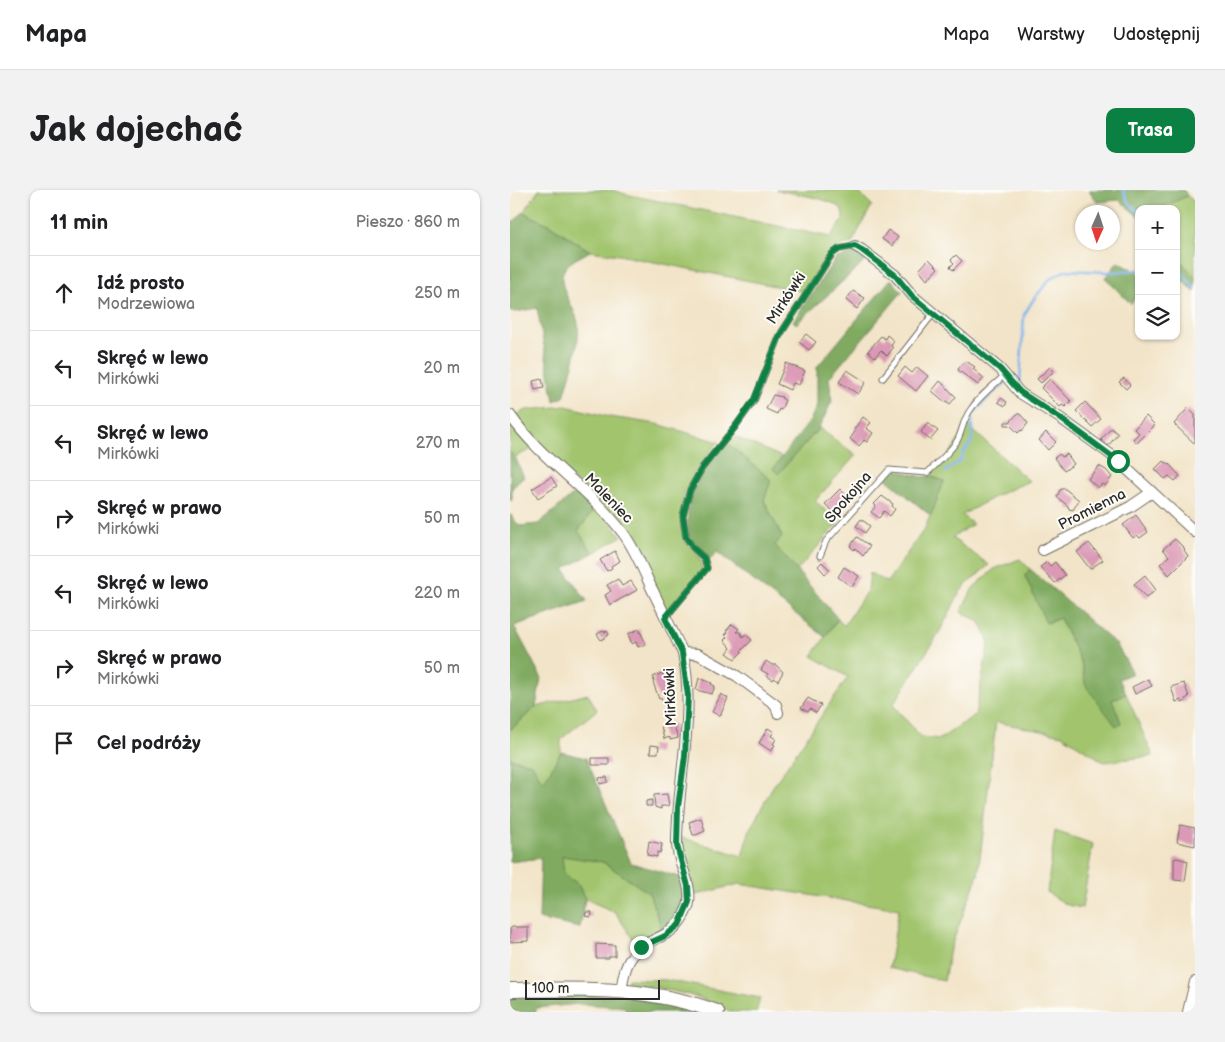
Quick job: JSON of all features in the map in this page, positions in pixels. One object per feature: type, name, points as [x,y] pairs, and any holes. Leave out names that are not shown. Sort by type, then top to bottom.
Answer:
[{"type":"street","points":[[855,246],[895,275],[912,296],[1006,375],[1020,392],[1107,452],[1195,532]]},
{"type":"street","name":"Maleniec","points":[[510,415],[522,431],[560,470],[599,505],[624,534],[665,618]]},
{"type":"street","name":"Promienna","points":[[1043,550],[1130,508],[1152,492]]},
{"type":"street","name":"Mirkówki","points":[[621,990],[624,972],[632,956],[641,947],[665,936],[679,925],[689,902],[688,886],[677,846],[678,807],[685,756],[688,696],[682,653],[665,618]]},
{"type":"street","points":[[682,653],[698,654],[737,676],[776,705],[778,713]]},
{"type":"street","points":[[1188,1012],[1195,982]]},
{"type":"street","points":[[510,990],[621,990],[670,997],[717,1012]]},
{"type":"lane","name":"Mirkówki","points":[[665,618],[707,568],[704,558],[693,548],[686,537],[683,516],[690,490],[702,468],[754,400],[780,335],[832,254],[839,249],[855,246]]},
{"type":"lane","points":[[884,378],[933,314]]},
{"type":"lane","name":"Spokojna","points":[[820,556],[826,542],[889,470],[927,473],[944,457],[957,440],[970,410],[985,393],[1006,375]]},
{"type":"green space","points":[[539,190],[613,190],[830,237],[843,219],[842,210],[838,206],[822,200],[776,190],[856,190],[872,205],[852,243],[843,245],[829,254],[805,292],[619,255],[590,251],[550,225],[523,212]]},
{"type":"green space","points":[[1089,190],[1184,190],[1187,196],[1167,205],[1135,205],[1135,214],[1119,200],[1097,202]]},
{"type":"green space","points":[[1187,196],[1195,202],[1195,278],[1180,260],[1180,205],[1167,205]]},
{"type":"green space","points":[[523,212],[550,225],[590,251],[570,263],[564,269],[562,277],[565,293],[578,324],[578,341],[564,397],[554,401],[537,308],[516,312],[510,311],[510,225]]},
{"type":"green space","points":[[856,253],[866,260],[796,324],[793,321],[836,258]]},
{"type":"green space","points":[[1180,260],[1195,278],[1195,292],[1180,279]]},
{"type":"green space","points":[[1118,262],[1135,271],[1135,298],[1131,304],[1105,278]]},
{"type":"green space","points":[[891,279],[902,292],[829,378],[832,401],[819,428],[778,474],[773,469],[810,421],[817,405],[817,367]]},
{"type":"green space","points":[[566,406],[610,417],[657,424],[719,442],[696,471],[685,493],[682,505],[681,517],[684,537],[698,556],[702,569],[667,611],[629,537],[528,434],[515,416],[526,410]]},
{"type":"green space","points":[[510,419],[532,449],[515,457],[510,452]]},
{"type":"green space","points":[[966,424],[1029,481],[994,497],[962,515],[973,524],[952,538],[989,565],[960,592],[940,631],[893,705],[921,737],[940,739],[975,715],[989,642],[980,622],[961,612],[973,588],[994,569],[1020,559],[1030,569],[1025,576],[1047,623],[1060,618],[1081,662],[1086,686],[1121,723],[1112,700],[1126,694],[1153,756],[1104,762],[1062,735],[996,722],[978,875],[950,949],[944,981],[889,968],[899,909],[739,884],[696,895],[684,858],[680,837],[742,856],[750,829],[772,788],[848,677],[812,656],[838,619],[844,626],[868,589],[870,573],[887,582],[925,528],[944,481],[929,476],[950,452]]},
{"type":"green space","points":[[819,428],[856,455],[815,501],[839,522],[796,572],[775,545],[782,537],[764,500],[771,480],[727,443],[733,436],[782,457],[773,469],[778,474]]},
{"type":"green space","points":[[727,443],[771,480],[764,500],[782,537],[775,545],[838,619],[825,637],[717,552],[709,561],[689,537],[688,512],[693,490],[698,480]]},
{"type":"green space","points":[[510,452],[515,457],[524,477],[512,488],[512,500],[510,501]]},
{"type":"green space","points":[[897,470],[944,481],[931,516],[885,478]]},
{"type":"green space","points":[[579,490],[596,507],[578,531],[593,553],[564,569],[587,601],[514,626],[541,677],[536,707],[510,730],[510,514],[519,526],[538,524]]},
{"type":"green space","points":[[596,507],[622,536],[593,553],[578,531]]},
{"type":"green space","points":[[1030,569],[1116,644],[1133,673],[1119,679],[1126,694],[1112,700],[1121,723],[1116,726],[1086,686],[1081,662],[1060,618],[1046,623],[1025,576]]},
{"type":"green space","points":[[588,694],[597,710],[561,739],[561,752],[543,784],[532,764],[510,758],[510,730],[536,707]]},
{"type":"green space","points":[[561,752],[586,758],[631,863],[683,878],[683,909],[671,926],[663,932],[649,893],[603,862],[562,856],[564,875],[578,884],[585,899],[580,928],[539,919],[541,858],[510,862],[510,758],[532,764],[543,783]]},
{"type":"green space","points":[[1055,831],[1093,844],[1082,908],[1067,905],[1047,892]]},
{"type":"green space","points":[[561,855],[603,862],[649,893],[663,932],[637,945],[615,912],[585,899],[578,884],[564,875]]},
{"type":"green space","points":[[628,979],[666,980],[760,998],[756,1012],[731,1012],[698,997],[655,987],[627,984]]},
{"type":"green space","points":[[510,995],[628,995],[698,1012],[626,1012],[625,1007],[579,1004],[536,1008],[536,1012],[510,1012]]},
{"type":"building","points":[[888,230],[898,237],[892,246],[882,239]]},
{"type":"building","points":[[956,255],[962,261],[953,270],[950,267],[954,263],[951,260]]},
{"type":"building","points":[[929,259],[938,268],[927,280],[919,270]]},
{"type":"building","points":[[853,291],[865,298],[857,309],[846,300]]},
{"type":"building","points":[[806,334],[816,342],[809,350],[799,342]]},
{"type":"building","points":[[887,335],[894,341],[891,346],[893,348],[887,356],[881,350],[875,357],[868,351],[881,336],[885,339]]},
{"type":"building","points":[[966,361],[975,367],[973,369],[984,378],[978,385],[958,370]]},
{"type":"building","points":[[786,363],[805,371],[799,385],[793,383],[790,390],[777,384]]},
{"type":"building","points":[[905,367],[912,373],[917,367],[928,376],[916,391],[898,376]]},
{"type":"building","points":[[1050,367],[1054,371],[1041,383],[1037,379]]},
{"type":"building","points":[[847,370],[866,382],[858,394],[839,382]]},
{"type":"building","points":[[1124,378],[1130,385],[1126,389],[1119,382]]},
{"type":"building","points":[[542,379],[544,388],[535,390],[533,381]]},
{"type":"building","points":[[1050,379],[1071,401],[1065,407],[1062,405],[1060,407],[1041,388]]},
{"type":"building","points":[[940,381],[956,397],[950,404],[932,391]]},
{"type":"building","points":[[773,395],[782,397],[785,400],[777,414],[766,409]]},
{"type":"building","points":[[1001,398],[1007,402],[1005,406],[998,402]]},
{"type":"building","points":[[1085,402],[1101,419],[1092,427],[1076,411]]},
{"type":"building","points":[[1188,408],[1195,415],[1195,444],[1174,424]]},
{"type":"building","points":[[1017,414],[1020,414],[1028,423],[1018,433],[1010,425],[1005,425],[1005,422],[1010,422]]},
{"type":"building","points":[[1146,416],[1155,425],[1137,443],[1133,439],[1139,433],[1134,429]]},
{"type":"building","points":[[863,417],[871,423],[866,428],[873,433],[867,442],[864,440],[859,446],[850,439],[856,430],[854,429]]},
{"type":"building","points":[[928,423],[938,431],[930,440],[921,432]]},
{"type":"building","points":[[1111,428],[1118,434],[1108,446],[1101,440]]},
{"type":"building","points":[[1046,432],[1056,442],[1048,450],[1039,440]]},
{"type":"building","points":[[1060,454],[1062,457],[1067,454],[1074,464],[1064,471],[1054,458]]},
{"type":"building","points":[[1163,461],[1169,464],[1180,476],[1175,481],[1169,476],[1165,479],[1155,469]]},
{"type":"building","points":[[1099,466],[1112,477],[1105,486],[1102,484],[1098,488],[1088,479]]},
{"type":"building","points":[[551,477],[557,486],[538,498],[532,489]]},
{"type":"building","points":[[1064,488],[1079,500],[1073,510],[1069,509],[1057,497],[1060,490]]},
{"type":"building","points":[[840,489],[848,497],[834,512],[825,504]]},
{"type":"building","points":[[882,496],[893,504],[892,506],[895,509],[890,516],[884,511],[879,518],[871,512],[876,506],[874,504]]},
{"type":"building","points":[[1136,515],[1148,532],[1140,538],[1137,535],[1133,538],[1123,525]]},
{"type":"building","points":[[861,519],[870,526],[865,533],[856,526]]},
{"type":"building","points":[[857,537],[870,546],[863,556],[850,546]]},
{"type":"building","points":[[1175,539],[1185,549],[1188,556],[1169,575],[1160,564],[1169,556],[1163,549]]},
{"type":"building","points":[[1089,543],[1103,560],[1090,569],[1077,552]]},
{"type":"building","points":[[615,551],[620,561],[611,566],[612,568],[607,571],[600,560]]},
{"type":"building","points":[[822,562],[830,570],[825,574],[818,566]]},
{"type":"building","points":[[1047,562],[1050,566],[1055,562],[1065,575],[1055,583],[1040,567]]},
{"type":"building","points":[[844,567],[859,576],[852,587],[838,577]]},
{"type":"building","points":[[1145,575],[1156,590],[1146,598],[1134,584]]},
{"type":"building","points":[[618,579],[622,586],[631,581],[637,590],[610,605],[605,595],[611,591],[607,585]]},
{"type":"building","points":[[732,624],[739,629],[736,632],[740,632],[743,637],[745,634],[752,640],[735,659],[727,653],[731,648],[724,640],[727,637],[725,635],[728,632],[726,631]]},
{"type":"building","points":[[639,629],[646,644],[638,647],[636,642],[632,644],[628,634]]},
{"type":"building","points":[[607,631],[609,635],[601,640],[597,634]]},
{"type":"building","points":[[766,661],[776,665],[783,672],[778,681],[774,678],[773,680],[761,670]]},
{"type":"building","points":[[662,673],[669,686],[672,700],[663,703],[661,698],[659,699],[653,682],[653,677]]},
{"type":"building","points":[[699,678],[715,686],[712,694],[696,690]]},
{"type":"building","points":[[1148,679],[1152,686],[1135,694],[1132,687]]},
{"type":"building","points":[[1184,683],[1189,697],[1182,703],[1181,700],[1176,702],[1171,687]]},
{"type":"building","points":[[721,694],[728,698],[720,716],[712,712]]},
{"type":"building","points":[[808,698],[821,705],[816,713],[810,709],[808,712],[801,708]]},
{"type":"building","points":[[673,723],[678,738],[670,740],[670,737],[664,739],[661,726]]},
{"type":"building","points":[[768,728],[774,732],[771,736],[776,739],[771,751],[759,743]]},
{"type":"building","points":[[651,745],[659,746],[658,753],[650,753]]},
{"type":"building","points":[[592,758],[609,758],[609,765],[592,765]]},
{"type":"building","points":[[607,777],[608,782],[600,784],[599,778]]},
{"type":"building","points":[[667,794],[669,806],[661,806],[661,809],[655,807],[654,795]]},
{"type":"building","points":[[652,800],[652,806],[646,806],[646,801]]},
{"type":"building","points":[[701,818],[705,831],[693,835],[689,822]]},
{"type":"building","points":[[1180,825],[1195,828],[1195,846],[1177,842]]},
{"type":"building","points":[[649,841],[662,844],[660,853],[657,852],[657,857],[647,855]]},
{"type":"building","points":[[1174,859],[1188,861],[1185,881],[1174,880]]},
{"type":"building","points":[[586,912],[592,912],[591,917],[585,916]]},
{"type":"building","points":[[512,927],[528,927],[528,941],[510,942],[510,929]]},
{"type":"building","points":[[596,944],[615,945],[615,956],[596,958]]},
{"type":"waterway","points":[[1123,190],[1128,202],[1135,208]]},
{"type":"waterway","points":[[1013,375],[1020,381],[1024,315],[1050,279],[1066,270],[1107,272],[1135,270]]},
{"type":"waterway","points":[[1180,271],[1195,289]]},
{"type":"waterway","points":[[945,472],[961,460],[962,455],[972,441],[972,415],[1004,384]]},
{"type":"route","points":[[641,947],[665,936],[679,925],[689,902],[688,886],[677,846],[678,807],[685,756],[688,696],[686,666],[682,653],[665,618],[707,568],[704,558],[693,548],[686,537],[683,516],[690,490],[702,468],[754,400],[780,335],[832,254],[839,249],[855,246],[862,250],[895,275],[912,296],[1000,369],[1020,392],[1060,418],[1118,461]]}]
